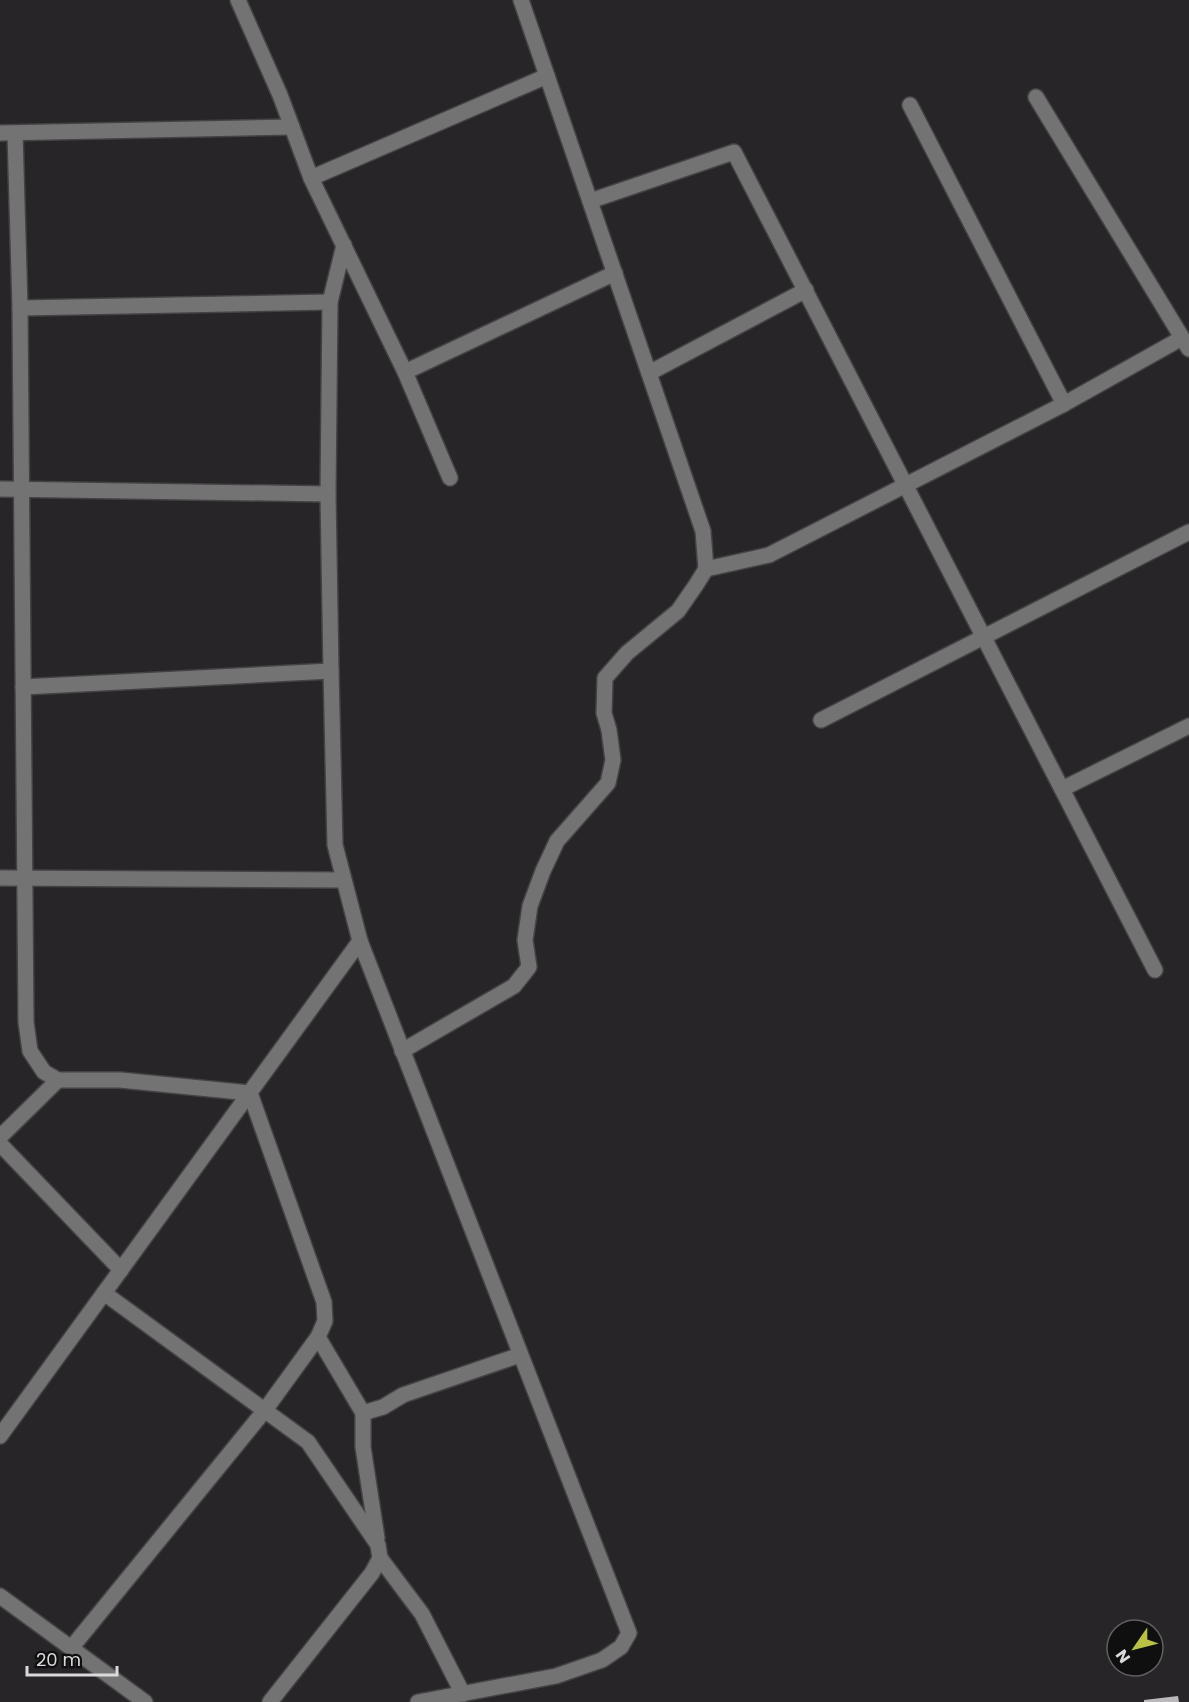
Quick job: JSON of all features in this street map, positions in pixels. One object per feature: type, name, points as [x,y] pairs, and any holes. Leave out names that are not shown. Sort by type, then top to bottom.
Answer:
[{"type":"street","points":[[238,0],[311,178],[405,372],[450,478]]},
{"type":"street","points":[[402,1051],[514,986],[530,967],[525,940],[531,906],[543,871],[557,841],[608,783],[613,760],[609,730],[603,713],[605,678],[627,653],[678,611],[706,569],[703,531],[521,0]]},
{"type":"street","points":[[311,178],[547,76]]},
{"type":"street","points":[[706,569],[769,555],[1186,344],[1036,97]]},
{"type":"street","points":[[910,105],[1064,404]]},
{"type":"street","points":[[250,1092],[120,1080],[58,1080],[44,1072],[30,1052],[26,1022],[20,308],[8,133],[292,127]]},
{"type":"street","points":[[590,201],[734,152],[1155,970]]},
{"type":"street","points":[[344,245],[330,302],[328,494],[335,845],[360,941],[629,1633],[621,1647],[602,1660],[556,1676],[418,1702]]},
{"type":"street","points":[[405,372],[615,273]]},
{"type":"street","points":[[649,373],[806,290]]},
{"type":"street","points":[[20,308],[330,302]]},
{"type":"street","points":[[0,489],[328,494]]},
{"type":"street","points":[[821,720],[1189,532]]},
{"type":"street","points":[[23,687],[331,671]]},
{"type":"street","points":[[1062,789],[1189,726]]},
{"type":"street","points":[[0,878],[344,880]]},
{"type":"street","points":[[0,1436],[360,941]]},
{"type":"street","points":[[0,1137],[58,1080]]},
{"type":"street","points":[[72,1647],[265,1410],[318,1337],[325,1321],[324,1302],[250,1092]]},
{"type":"street","points":[[0,1144],[121,1270]]},
{"type":"street","points":[[104,1293],[308,1442],[422,1614],[463,1694]]},
{"type":"street","points":[[270,1702],[372,1573],[379,1551],[363,1447],[363,1413],[318,1337]]},
{"type":"street","points":[[363,1413],[383,1407],[403,1395],[520,1355]]},
{"type":"street","points":[[0,1596],[145,1702]]},
{"type":"building","points":[[1178,1696],[1179,1702],[1144,1702],[1144,1700]]}]
